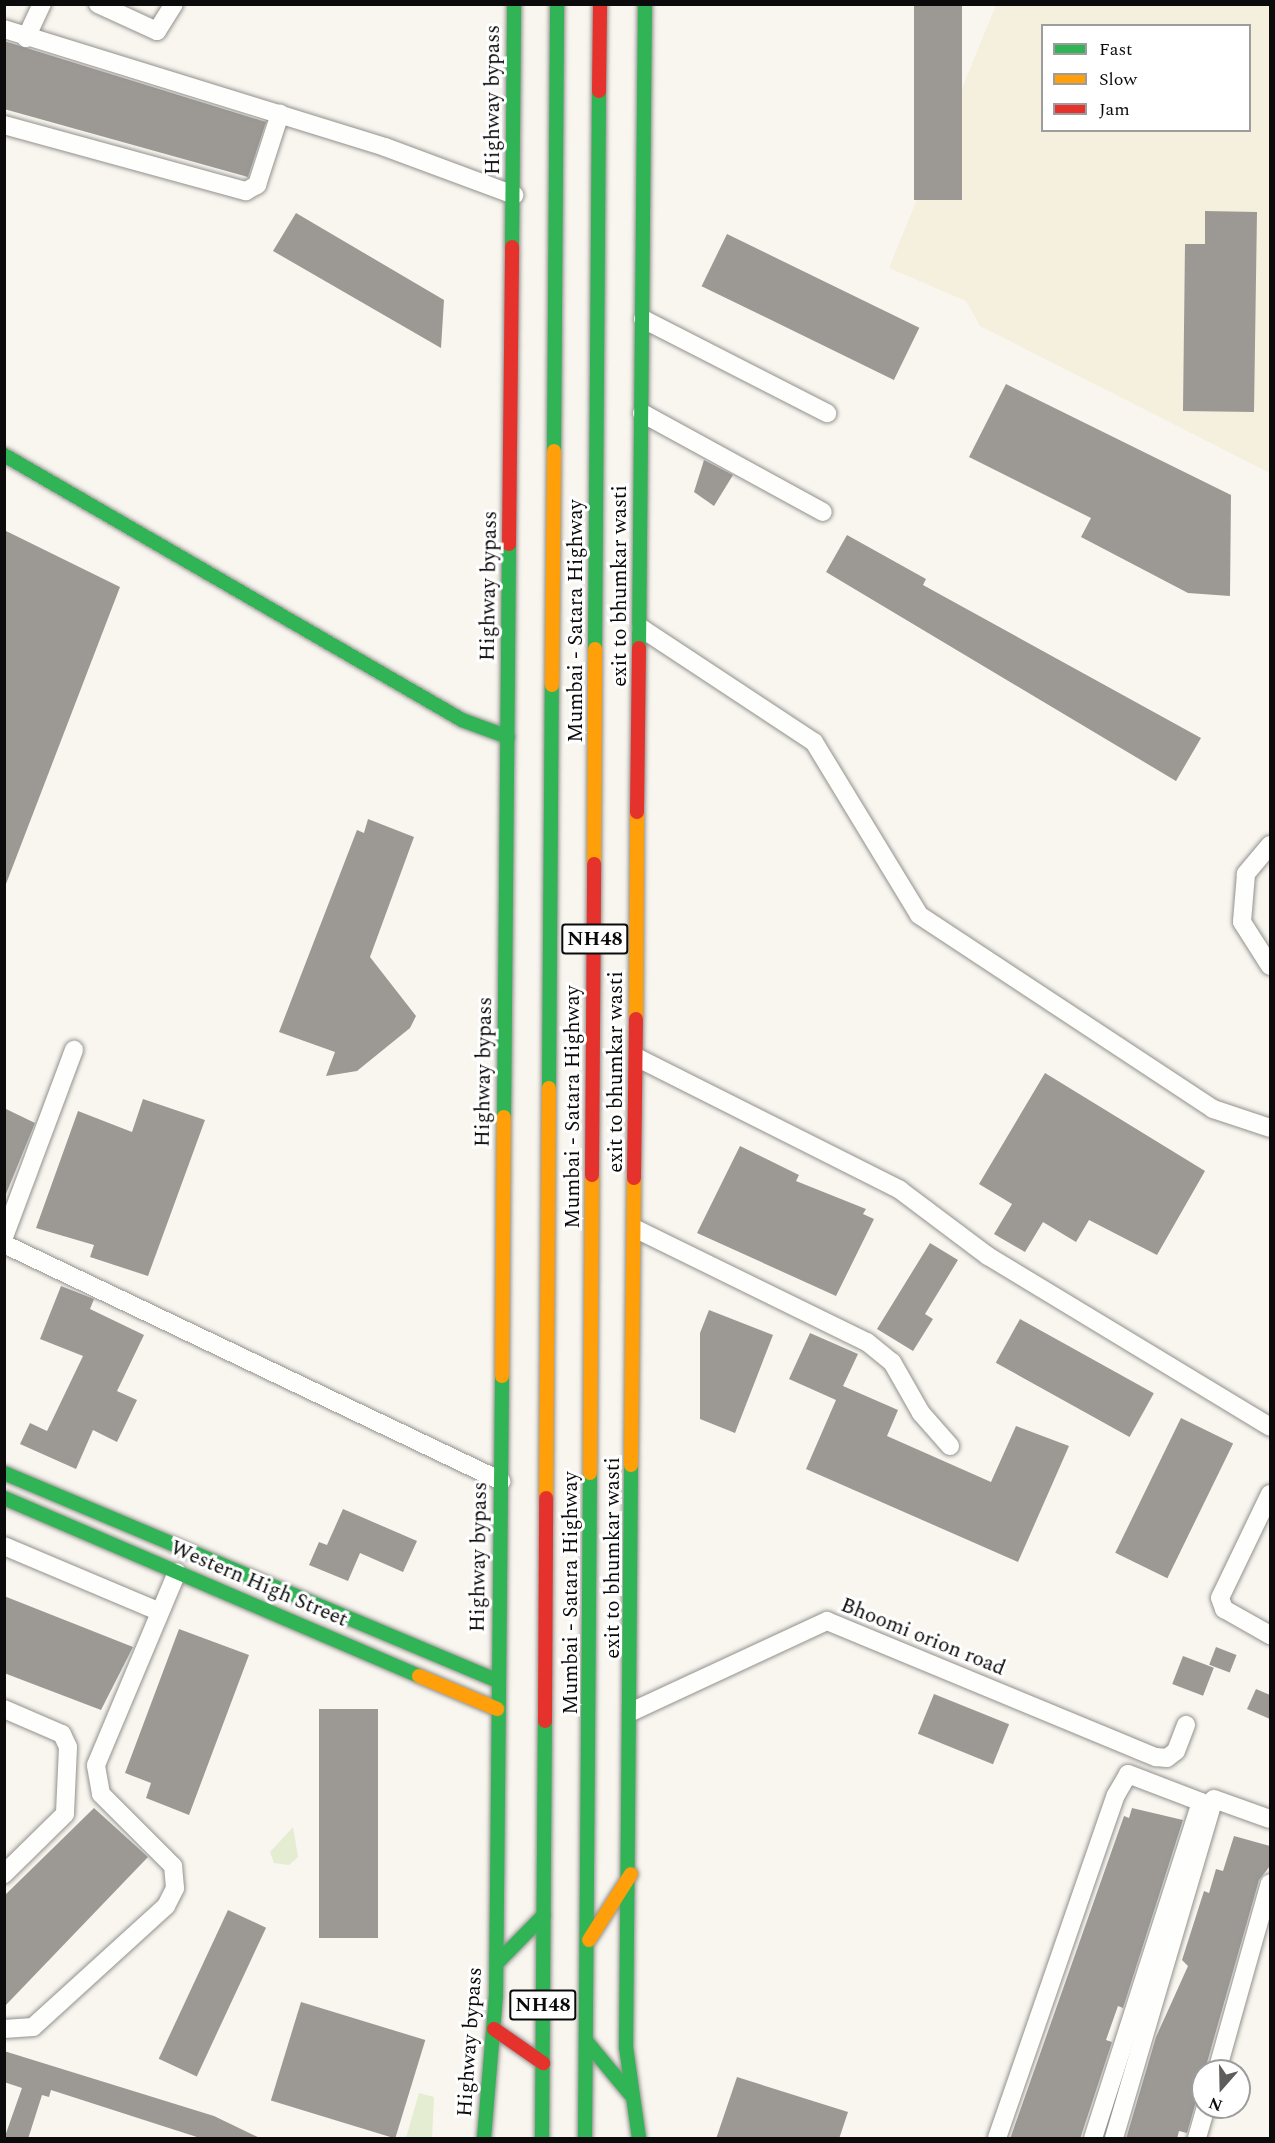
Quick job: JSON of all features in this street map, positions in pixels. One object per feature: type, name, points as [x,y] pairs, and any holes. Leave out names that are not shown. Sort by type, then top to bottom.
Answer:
[{"type":"main road","name":"Highway bypass","points":[[484,2139],[494,2029],[497,1963],[497,1709],[514,195],[514,4]]},
{"type":"main road","name":"Mumbai - Satara Highway","points":[[542,2139],[557,4]]},
{"type":"main road","name":"Mumbai - Satara Highway","points":[[585,2139],[589,1940],[600,4]]},
{"type":"main road","name":"exit to bhumkar wasti","points":[[639,2139],[630,2094],[645,4]]},
{"type":"main road","points":[[4,454],[462,720],[508,737]]},
{"type":"main road","name":"Western High Street","points":[[4,1473],[498,1681]]},
{"type":"main road","name":"Western High Street","points":[[4,1498],[497,1709]]},
{"type":"main road","points":[[312,1630],[322,1607]]},
{"type":"main road","points":[[589,1940],[631,1874]]},
{"type":"main road","points":[[497,1963],[543,1915]]},
{"type":"main road","points":[[494,2029],[543,2063]]},
{"type":"main road","points":[[587,2042],[630,2094]]},
{"type":"street","points":[[26,38],[42,4]]},
{"type":"street","points":[[98,4],[157,31],[174,4]]},
{"type":"street","points":[[4,29],[26,38],[280,114],[514,195]]},
{"type":"street","points":[[4,125],[246,191],[257,185],[280,114]]},
{"type":"street","points":[[643,319],[827,413]]},
{"type":"street","points":[[642,413],[823,512]]},
{"type":"street","points":[[641,628],[814,742],[919,915],[1213,1109],[1270,1128]]},
{"type":"street","points":[[1270,845],[1246,874],[1242,922],[1270,966]]},
{"type":"street","points":[[4,1237],[74,1050]]},
{"type":"street","points":[[638,1058],[900,1190],[988,1256],[1270,1427]]},
{"type":"street","points":[[636,1229],[867,1342],[892,1362],[921,1413],[950,1446]]},
{"type":"street","points":[[4,1244],[501,1481]]},
{"type":"street","points":[[1270,1494],[1220,1598],[1224,1609],[1270,1635]]},
{"type":"street","points":[[4,1546],[160,1612]]},
{"type":"street","points":[[4,2029],[33,2027],[166,1906],[176,1888],[173,1866],[101,1794],[96,1781],[96,1765],[177,1572]]},
{"type":"street","name":"Bhoomi orion road","points":[[633,1711],[807,1626],[827,1622],[1167,1758],[1186,1725]]},
{"type":"street","points":[[4,1709],[62,1734],[68,1747],[65,1814],[4,1874]]},
{"type":"street","points":[[997,2139],[1116,1795],[1128,1774],[1201,1802],[1093,2139]]},
{"type":"street","points":[[1114,2139],[1214,1799],[1270,1819]]},
{"type":"street","points":[[1220,2059],[1270,1883]]},
{"type":"street","points":[[1197,2139],[1203,2119]]},
{"type":"shaded area","points":[[996,5],[1270,5],[1270,473],[980,326],[966,301],[889,268]]},
{"type":"green space","points":[[293,1827],[298,1857],[289,1865],[274,1863],[270,1852]]},
{"type":"green space","points":[[419,2093],[434,2097],[432,2138],[406,2138]]},
{"type":"building","points":[[914,4],[962,4],[962,200],[914,200]]},
{"type":"building","points":[[4,41],[266,122],[248,177],[4,109]]},
{"type":"building","points":[[1205,211],[1257,212],[1254,412],[1183,411],[1185,244],[1205,244]]},
{"type":"building","points":[[296,213],[444,300],[441,348],[273,251]]},
{"type":"building","points":[[727,234],[919,328],[894,380],[702,286]]},
{"type":"building","points":[[1006,384],[1231,495],[1230,596],[1188,593],[1081,537],[1091,518],[969,457]]},
{"type":"building","points":[[704,460],[733,475],[714,506],[694,492]]},
{"type":"building","points":[[4,530],[120,587],[6,884],[4,884]]},
{"type":"building","points":[[847,535],[926,579],[923,585],[1201,738],[1176,781],[826,572]]},
{"type":"building","points":[[368,819],[414,837],[370,957],[416,1016],[410,1028],[357,1071],[326,1076],[335,1052],[279,1032],[357,830],[364,833]]},
{"type":"building","points":[[1045,1073],[1205,1171],[1157,1255],[1089,1220],[1076,1242],[1043,1222],[1025,1252],[994,1234],[1012,1204],[979,1184]]},
{"type":"building","points":[[143,1099],[205,1120],[148,1276],[90,1257],[94,1245],[36,1228],[78,1111],[132,1132]]},
{"type":"building","points":[[4,1108],[35,1123],[4,1199]]},
{"type":"building","points":[[740,1146],[799,1175],[796,1181],[866,1209],[863,1214],[874,1219],[836,1296],[697,1233]]},
{"type":"building","points":[[930,1243],[958,1260],[925,1314],[933,1319],[913,1351],[877,1329]]},
{"type":"building","points":[[61,1286],[94,1299],[90,1309],[144,1335],[117,1391],[137,1400],[117,1442],[93,1430],[76,1469],[20,1444],[30,1423],[47,1431],[83,1356],[40,1339]]},
{"type":"building","points":[[709,1310],[773,1335],[735,1433],[700,1419],[700,1333]]},
{"type":"building","points":[[1020,1319],[1154,1393],[1130,1437],[996,1363]]},
{"type":"building","points":[[810,1333],[858,1354],[843,1386],[898,1410],[887,1436],[991,1482],[1016,1426],[1069,1446],[1018,1562],[806,1469],[836,1400],[789,1379]]},
{"type":"building","points":[[1181,1418],[1233,1443],[1167,1578],[1115,1553]]},
{"type":"building","points":[[343,1509],[417,1541],[403,1572],[360,1553],[348,1581],[309,1565],[319,1542],[327,1545]]},
{"type":"building","points":[[4,1596],[133,1647],[101,1710],[4,1673]]},
{"type":"building","points":[[179,1629],[249,1655],[189,1815],[146,1798],[151,1783],[125,1773]]},
{"type":"building","points":[[1216,1647],[1237,1655],[1230,1673],[1209,1665]]},
{"type":"building","points":[[1183,1656],[1214,1668],[1203,1696],[1172,1684]]},
{"type":"building","points":[[1256,1689],[1270,1695],[1270,1719],[1247,1709]]},
{"type":"building","points":[[934,1694],[1009,1724],[993,1764],[918,1734]]},
{"type":"building","points":[[319,1709],[378,1709],[378,1938],[319,1938]]},
{"type":"building","points":[[94,1808],[148,1857],[4,2007],[4,1896]]},
{"type":"building","points":[[1132,1808],[1183,1820],[1123,2008],[1118,2006],[1106,2040],[1112,2042],[1080,2139],[1010,2139],[1124,1816],[1129,1818]]},
{"type":"building","points":[[1234,1836],[1270,1846],[1270,1866],[1259,1880],[1208,2059],[1191,2059],[1191,2119],[1187,2133],[1179,2131],[1177,2139],[1126,2139],[1156,2037],[1188,1966],[1182,1960],[1204,1891],[1209,1893],[1216,1869],[1223,1871]]},
{"type":"building","points":[[228,1910],[266,1928],[197,2076],[159,2059]]},
{"type":"building","points":[[301,2002],[425,2040],[395,2138],[271,2100]]},
{"type":"building","points":[[4,2051],[214,2116],[262,2139],[203,2139],[51,2090],[49,2097],[42,2095],[28,2139],[4,2139],[22,2088],[4,2082]]},
{"type":"building","points":[[737,2077],[848,2112],[839,2139],[716,2139]]},
{"type":"traffic: fast","points":[[512,247],[514,4]]},
{"type":"traffic: fast","points":[[554,451],[557,4]]},
{"type":"traffic: fast","points":[[639,648],[645,4]]},
{"type":"traffic: fast","points":[[595,649],[599,91]]},
{"type":"traffic: fast","points":[[4,455],[462,720],[508,737]]},
{"type":"traffic: fast","points":[[504,1117],[509,544]]},
{"type":"traffic: fast","points":[[549,1088],[552,685]]},
{"type":"traffic: fast","points":[[484,2138],[496,1995],[502,1376]]},
{"type":"traffic: fast","points":[[631,1465],[626,2047],[639,2138]]},
{"type":"traffic: fast","points":[[4,1473],[498,1681]]},
{"type":"traffic: fast","points":[[585,2138],[590,1473]]},
{"type":"traffic: fast","points":[[4,1498],[419,1676]]},
{"type":"traffic: fast","points":[[542,2138],[545,1721]]},
{"type":"traffic: fast","points":[[497,1963],[544,1915]]},
{"type":"traffic: fast","points":[[587,2042],[630,2094]]},
{"type":"traffic: slow","points":[[552,685],[554,451]]},
{"type":"traffic: slow","points":[[594,864],[595,649]]},
{"type":"traffic: slow","points":[[636,1019],[637,812]]},
{"type":"traffic: slow","points":[[546,1498],[549,1088]]},
{"type":"traffic: slow","points":[[502,1376],[504,1117]]},
{"type":"traffic: slow","points":[[590,1473],[592,1175]]},
{"type":"traffic: slow","points":[[631,1465],[634,1178]]},
{"type":"traffic: slow","points":[[419,1676],[497,1709]]},
{"type":"traffic: slow","points":[[589,1940],[631,1874]]},
{"type":"traffic: jam","points":[[599,91],[600,4]]},
{"type":"traffic: jam","points":[[509,544],[512,247]]},
{"type":"traffic: jam","points":[[637,812],[639,648]]},
{"type":"traffic: jam","points":[[592,1175],[594,864]]},
{"type":"traffic: jam","points":[[634,1178],[636,1019]]},
{"type":"traffic: jam","points":[[545,1721],[546,1498]]},
{"type":"traffic: jam","points":[[494,2029],[543,2063]]}]
